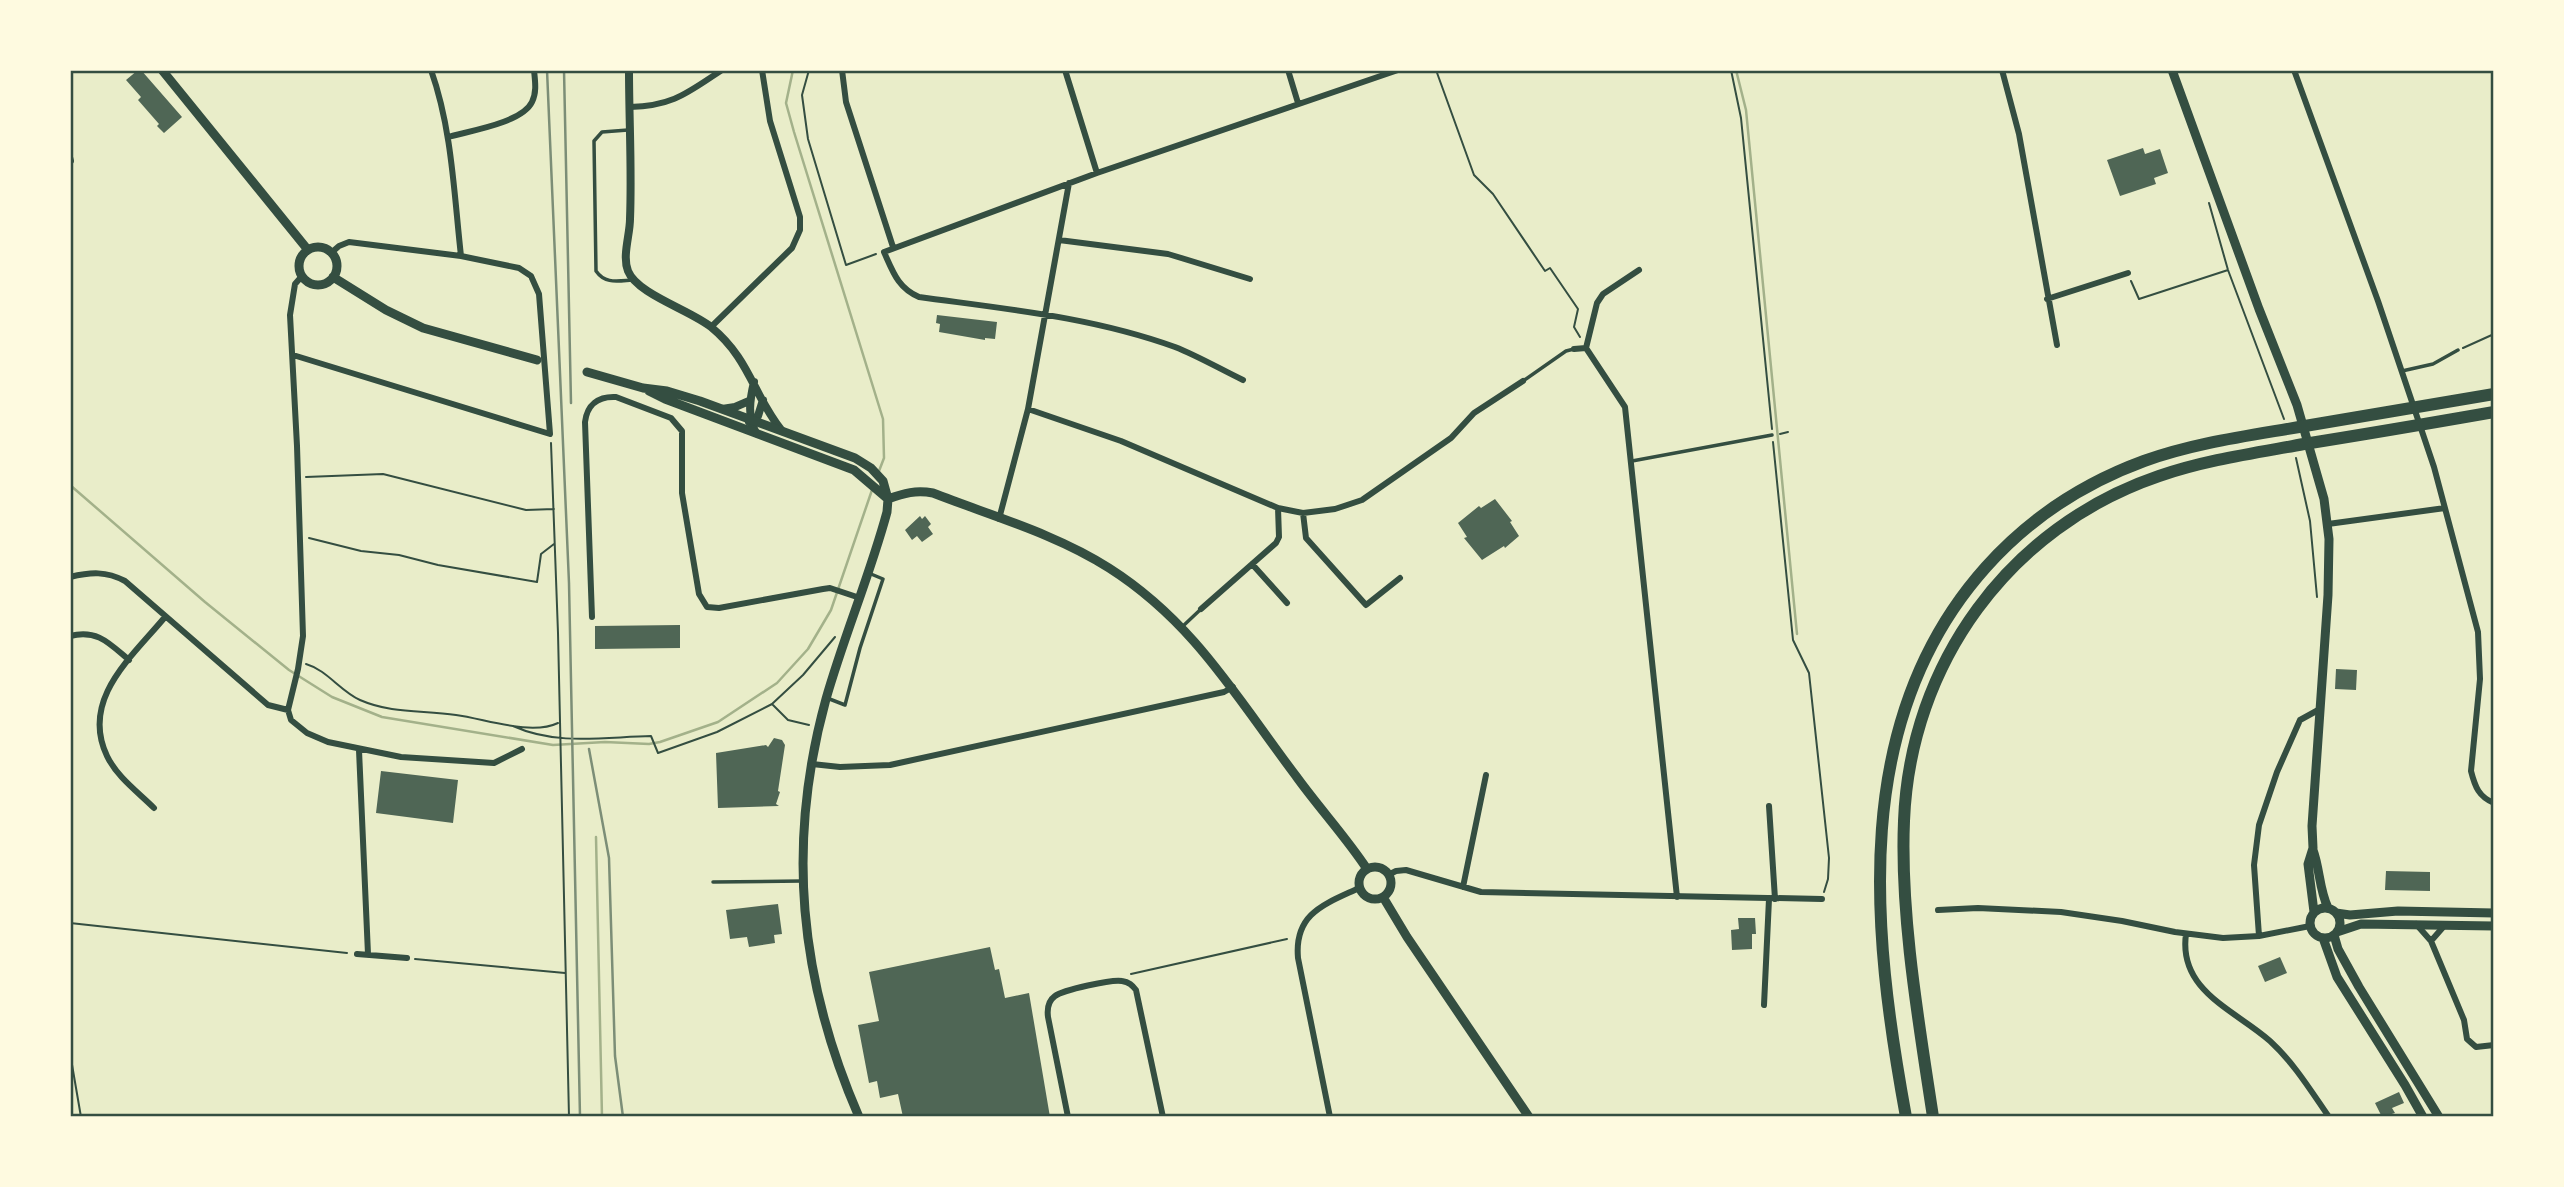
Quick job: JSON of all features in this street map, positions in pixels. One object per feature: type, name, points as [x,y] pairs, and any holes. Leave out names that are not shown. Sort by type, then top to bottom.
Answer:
[{"type":"highway","points":[[1906,1117],[1891,1027],[1882,946],[1880,864],[1884,809],[1894,748],[1910,693],[1927,652],[1964,593],[1994,558],[2045,513],[2085,488],[2137,464],[2211,443],[2494,394]]},
{"type":"highway","points":[[1933,1117],[1907,906],[1905,799],[1917,730],[1930,692],[1953,643],[1983,599],[2021,558],[2053,531],[2099,502],[2149,479],[2228,458],[2494,412]]},
{"type":"main road","points":[[162,70],[308,250]]},
{"type":"main road","points":[[2172,70],[2297,405],[2315,461],[2328,524],[2327,607],[2312,826],[2320,889],[2340,922],[2336,934],[2338,949],[2439,1117]]},
{"type":"main road","points":[[323,248],[331,253],[337,267],[333,276],[320,284],[310,283],[302,276],[300,259],[308,250],[323,248]]},
{"type":"main road","points":[[333,276],[386,310],[424,328],[537,360]]},
{"type":"main road","points":[[587,372],[643,388],[667,391],[782,431],[855,458],[872,468],[883,481],[888,499],[887,512],[827,698],[812,764],[804,819],[802,881],[807,944],[815,988],[839,1070],[859,1117]]},
{"type":"main road","points":[[643,388],[665,399],[843,465],[867,480],[878,493],[888,499]]},
{"type":"main road","points":[[888,499],[906,492],[933,493],[1067,545],[1109,568],[1141,592],[1182,627],[1233,687],[1297,778],[1367,869]]},
{"type":"main road","points":[[2313,848],[2308,864],[2314,912],[2309,926],[2314,934],[2323,938],[2356,925],[2494,926]]},
{"type":"main road","points":[[1376,867],[1388,875],[1390,887],[1383,897],[1372,899],[1362,894],[1359,879],[1367,869],[1376,867]]},
{"type":"main road","points":[[1383,897],[1407,937],[1529,1117]]},
{"type":"main road","points":[[2314,912],[2332,910],[2360,915],[2398,911],[2494,912]]},
{"type":"main road","points":[[2323,938],[2337,977],[2423,1117]]},
{"type":"street","points":[[430,70],[440,96],[448,137],[461,256]]},
{"type":"street","points":[[448,137],[520,115],[531,105],[535,93],[534,70]]},
{"type":"street","points":[[629,70],[630,221],[626,262],[632,280],[711,327],[734,349],[772,419],[782,431]]},
{"type":"street","points":[[629,107],[656,106],[675,100],[722,70]]},
{"type":"street","points":[[711,327],[792,248],[800,230],[800,217],[770,121],[761,70]]},
{"type":"street","points":[[842,70],[846,102],[893,247]]},
{"type":"street","points":[[1065,70],[1097,173]]},
{"type":"street","points":[[1288,70],[1298,103]]},
{"type":"street","points":[[1242,380],[1177,348],[1106,326],[1044,313],[919,297],[907,292],[895,278],[884,252],[1097,173],[1398,70]]},
{"type":"street","points":[[2002,70],[2019,134],[2057,345]]},
{"type":"street","points":[[2294,70],[2402,371],[2445,508],[2480,641],[2480,679],[2471,771],[2474,785],[2483,798],[2494,803]]},
{"type":"street","points":[[999,519],[1028,410],[1069,183]]},
{"type":"street","points":[[1059,240],[1168,254],[1250,279]]},
{"type":"street","points":[[293,355],[550,433],[539,294],[531,276],[519,268],[461,256],[349,242],[331,253]]},
{"type":"street","points":[[1639,270],[1603,294],[1597,303],[1586,347],[1625,407],[1677,897]]},
{"type":"street","points":[[2047,299],[2128,274]]},
{"type":"street","points":[[302,276],[295,284],[291,298],[303,636],[288,710],[291,720],[307,733],[328,742],[401,757],[495,762],[522,749]]},
{"type":"street","points":[[1574,349],[1586,347]]},
{"type":"street","points":[[1028,410],[1121,441],[1279,508],[1303,513],[1335,509],[1362,500],[1451,438],[1474,413],[1522,381]]},
{"type":"street","points":[[754,382],[749,401],[755,433]]},
{"type":"street","points":[[592,617],[584,422],[589,407],[608,396],[671,418],[681,431],[682,493],[699,594],[707,607],[719,608],[830,588],[860,598]]},
{"type":"street","points":[[739,427],[758,416],[763,400]]},
{"type":"street","points":[[722,409],[749,401]]},
{"type":"street","points":[[1201,608],[1276,543],[1279,537],[1279,508]]},
{"type":"street","points":[[2328,524],[2426,513],[2445,508]]},
{"type":"street","points":[[1303,513],[1306,538],[1366,605],[1401,578]]},
{"type":"street","points":[[1252,564],[1287,603]]},
{"type":"street","points":[[70,577],[87,573],[109,573],[125,581],[268,705],[288,710]]},
{"type":"street","points":[[154,808],[122,778],[107,757],[99,722],[102,702],[111,683],[165,617]]},
{"type":"street","points":[[70,636],[82,633],[102,636],[129,660]]},
{"type":"street","points":[[812,764],[840,768],[890,765],[1224,692],[1233,687]]},
{"type":"street","points":[[2259,936],[2254,865],[2259,825],[2277,772],[2300,720],[2320,709]]},
{"type":"street","points":[[359,750],[368,954]]},
{"type":"street","points":[[1463,887],[1486,775]]},
{"type":"street","points":[[1764,1005],[1772,899],[1769,806]]},
{"type":"street","points":[[1388,875],[1406,870],[1481,892],[1822,900]]},
{"type":"street","points":[[1330,1117],[1298,958],[1297,938],[1305,920],[1316,910],[1359,888]]},
{"type":"street","points":[[1938,910],[2061,912],[2223,938],[2259,936],[2309,926]]},
{"type":"street","points":[[2416,925],[2431,942],[2465,1020],[2467,1039],[2476,1047],[2494,1045]]},
{"type":"street","points":[[2431,942],[2445,925]]},
{"type":"street","points":[[2186,934],[2185,957],[2200,985],[2216,1002],[2271,1042],[2298,1071],[2329,1117]]},
{"type":"street","points":[[357,954],[407,958]]},
{"type":"street","points":[[1068,1117],[1047,1010],[1052,999],[1061,993],[1114,980],[1132,985],[1138,997],[1163,1117]]},
{"type":"lane","points":[[630,130],[602,132],[594,141],[596,271],[601,278],[609,281],[632,280]]},
{"type":"lane","points":[[1522,381],[1566,351],[1574,349]]},
{"type":"lane","points":[[2402,371],[2433,364],[2458,350]]},
{"type":"lane","points":[[1632,461],[1772,435]]},
{"type":"lane","points":[[827,698],[845,705],[883,579],[869,573]]},
{"type":"lane","points":[[1182,627],[1201,608]]},
{"type":"lane","points":[[713,882],[802,881]]},
{"type":"path","points":[[809,70],[802,95],[808,139],[846,265],[884,252]]},
{"type":"path","points":[[1436,70],[1474,176],[1493,194],[1545,271],[1550,268],[1578,309],[1574,327],[1586,347]]},
{"type":"path","points":[[1731,70],[1741,118],[1793,640],[1809,673],[1814,713],[1829,858],[1828,878],[1822,900]]},
{"type":"path","points":[[2208,197],[2228,270],[2277,397]]},
{"type":"path","points":[[2128,274],[2139,299],[2228,270]]},
{"type":"path","points":[[2458,350],[2494,334]]},
{"type":"path","points":[[1772,435],[1788,432]]},
{"type":"path","points":[[550,433],[569,1117]]},
{"type":"path","points":[[298,478],[383,474],[526,510],[554,509]]},
{"type":"path","points":[[2301,478],[2310,521],[2318,601]]},
{"type":"path","points":[[299,536],[361,551],[399,555],[438,565],[537,582],[541,554],[555,544]]},
{"type":"path","points":[[513,726],[558,739],[651,736],[658,753],[718,732],[772,704],[803,675],[839,632],[847,635]]},
{"type":"path","points":[[299,666],[318,670],[359,699],[391,710],[452,714],[513,726],[542,728],[559,722]]},
{"type":"path","points":[[772,704],[788,720],[811,726]]},
{"type":"path","points":[[70,923],[357,954]]},
{"type":"path","points":[[1131,974],[1287,939]]},
{"type":"path","points":[[407,958],[565,973]]},
{"type":"path","points":[[70,1053],[81,1117]]},
{"type":"building","points":[[141,70],[182,117],[164,133],[138,100],[141,97],[126,80]]},
{"type":"building","points":[[2143,148],[2145,154],[2160,149],[2168,173],[2154,178],[2156,184],[2120,196],[2107,160]]},
{"type":"building","points":[[937,315],[997,322],[995,339],[985,340],[939,332]]},
{"type":"building","points":[[1495,499],[1512,521],[1510,522],[1519,536],[1505,548],[1504,546],[1482,560],[1464,538],[1467,537],[1458,523],[1479,506],[1481,508]]},
{"type":"building","points":[[920,516],[922,519],[925,516],[931,524],[928,527],[933,534],[922,542],[917,536],[912,540],[905,530]]},
{"type":"building","points":[[680,625],[680,648],[595,649],[595,626]]},
{"type":"building","points":[[2336,669],[2357,670],[2356,690],[2335,689]]},
{"type":"building","points":[[774,738],[782,740],[785,745],[780,792],[776,804],[779,806],[718,808],[716,753],[766,745],[768,747]]},
{"type":"building","points":[[381,771],[458,780],[453,823],[376,813]]},
{"type":"building","points":[[2386,871],[2430,872],[2430,891],[2385,890]]},
{"type":"building","points":[[778,904],[782,934],[774,935],[775,943],[749,947],[747,937],[730,939],[726,910]]},
{"type":"building","points":[[1738,918],[1755,918],[1756,934],[1752,934],[1752,949],[1732,950],[1731,930],[1739,929]]},
{"type":"building","points":[[990,947],[995,970],[999,969],[1005,998],[1029,993],[1050,1117],[903,1117],[898,1094],[880,1098],[877,1081],[869,1083],[858,1025],[879,1021],[869,972]]},
{"type":"building","points":[[2280,957],[2287,973],[2265,982],[2258,966]]},
{"type":"building","points":[[2399,1092],[2404,1103],[2392,1108],[2395,1113],[2382,1117],[2375,1103]]},
{"type":"waterway","points":[[793,70],[786,103],[883,419],[884,458],[879,471]]},
{"type":"waterway","points":[[1736,70],[1746,110],[1797,634]]},
{"type":"waterway","points":[[70,485],[205,602],[289,670],[332,697],[382,717],[553,745],[660,742],[718,722],[777,683],[808,649],[831,610],[872,490]]},
{"type":"waterway","points":[[596,837],[602,1117]]},
{"type":"railway","points":[[547,70],[569,583],[580,1117]]},
{"type":"railway","points":[[564,70],[571,403]]},
{"type":"railway","points":[[589,749],[609,858],[615,1056],[623,1117]]}]
